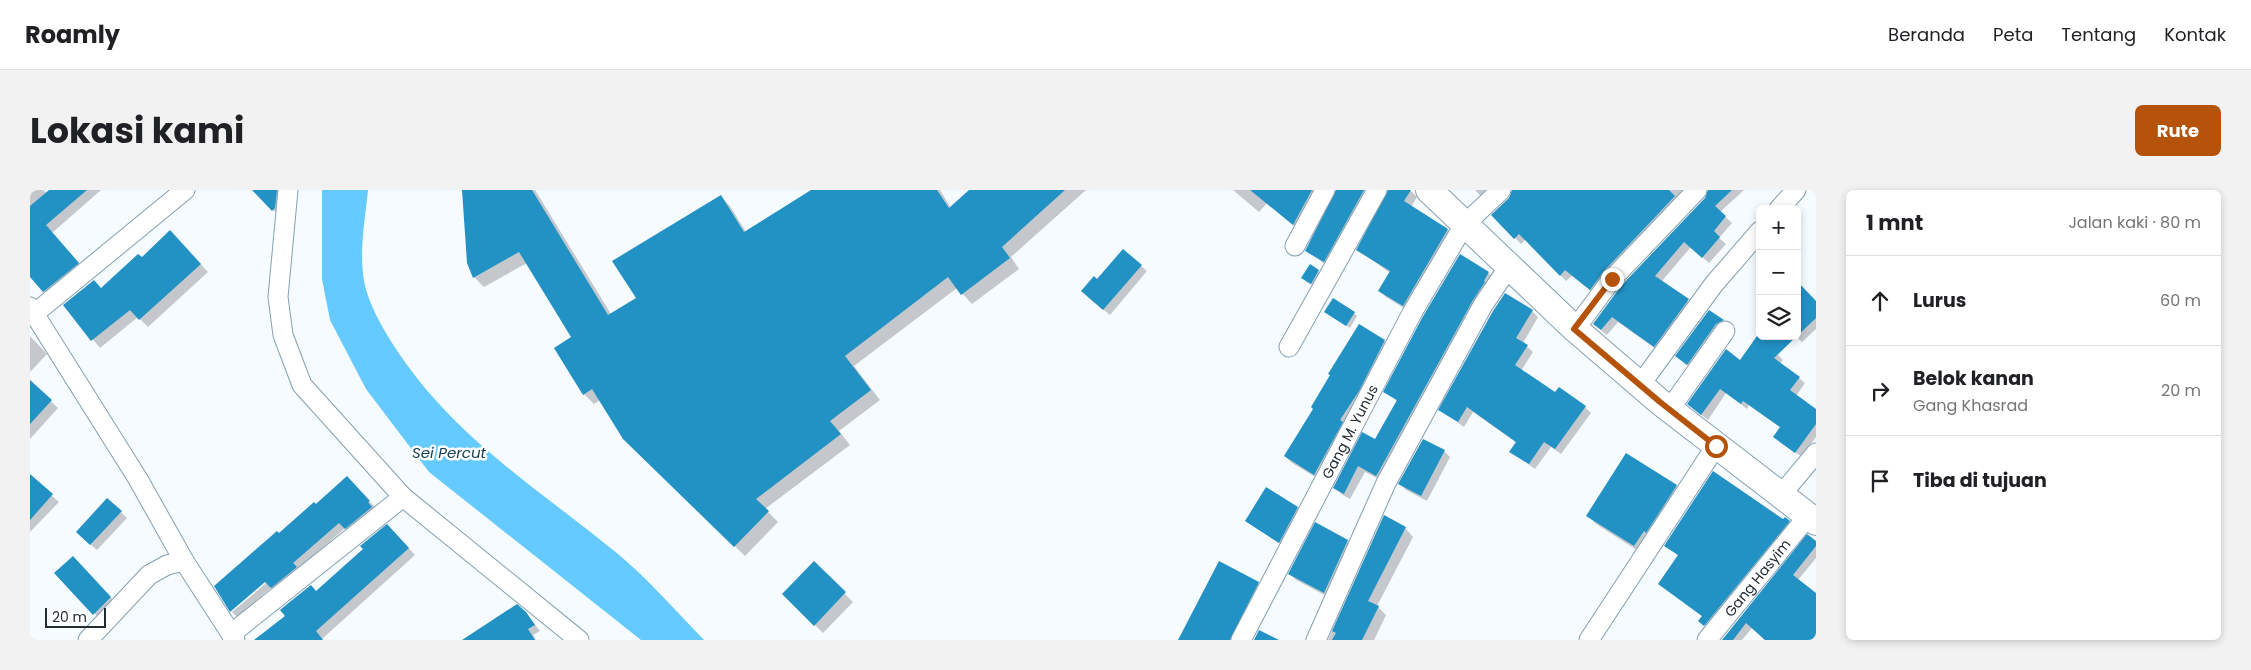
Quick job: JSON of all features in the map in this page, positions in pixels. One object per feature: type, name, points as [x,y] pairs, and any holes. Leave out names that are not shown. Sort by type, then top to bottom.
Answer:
[{"type":"main road","points":[[1429,190],[1508,268],[1574,329],[1669,410],[1812,519]]},
{"type":"street","points":[[185,190],[32,310],[138,479],[184,561],[233,637],[403,497]]},
{"type":"street","points":[[288,190],[278,297],[283,335],[302,385],[403,497],[572,638]]},
{"type":"street","points":[[1295,246],[1325,190]]},
{"type":"street","points":[[1290,347],[1377,190]]},
{"type":"street","name":"Gang M. Yunus","points":[[1241,640],[1412,313],[1464,225],[1502,190]]},
{"type":"street","points":[[1574,329],[1612,279],[1698,190]]},
{"type":"street","points":[[1783,205],[1796,190]]},
{"type":"street","points":[[1640,385],[1714,284],[1756,236]]},
{"type":"street","points":[[1316,640],[1386,483],[1483,305],[1508,268]]},
{"type":"street","points":[[1669,410],[1725,331]]},
{"type":"street","points":[[1589,640],[1716,446]]},
{"type":"street","points":[[1781,495],[1816,453]]},
{"type":"street","name":"Gang Hasyim","points":[[1707,640],[1812,519]]},
{"type":"street","points":[[88,640],[149,575],[167,565],[184,561]]},
{"type":"water","name":"Sei Percut","points":[[322,190],[368,190],[362,247],[366,289],[372,306],[385,331],[417,378],[469,434],[497,459],[618,554],[704,640],[641,640],[429,472],[366,389],[330,320],[322,279]]},
{"type":"building","points":[[49,190],[87,190],[46,225],[79,263],[43,292],[30,277],[30,206]]},
{"type":"building","points":[[252,190],[277,190],[275,208],[272,211]]},
{"type":"building","points":[[462,190],[532,190],[608,315],[636,298],[612,261],[721,195],[744,232],[811,190],[937,190],[949,208],[969,190],[1065,190],[1002,247],[1010,258],[961,295],[948,277],[845,356],[871,390],[830,421],[841,434],[756,499],[769,511],[734,547],[623,439],[592,389],[583,395],[554,348],[571,337],[519,252],[473,278],[467,263]]},
{"type":"building","points":[[1250,190],[1312,190],[1293,225]]},
{"type":"building","points":[[1336,190],[1364,190],[1324,262],[1305,251]]},
{"type":"building","points":[[1388,190],[1411,190],[1404,201],[1448,229],[1403,306],[1378,291],[1390,271],[1356,250]]},
{"type":"building","points":[[1512,190],[1669,190],[1675,196],[1604,271],[1590,290],[1565,270],[1560,276],[1519,234],[1514,239],[1491,215],[1509,198]]},
{"type":"building","points":[[1708,190],[1732,190],[1715,206],[1726,216],[1714,231],[1720,237],[1702,258],[1684,242],[1655,276],[1689,299],[1654,347],[1612,317],[1601,330],[1593,324],[1621,286],[1705,198]]},
{"type":"building","points":[[170,230],[201,264],[139,320],[130,310],[91,341],[63,305],[94,280],[101,288],[138,254],[142,257]]},
{"type":"building","points":[[1123,249],[1142,265],[1103,310],[1081,291],[1094,276],[1097,279]]},
{"type":"building","points":[[1460,254],[1489,272],[1485,282],[1473,300],[1378,473],[1376,476],[1358,466],[1344,494],[1333,488],[1362,432],[1375,439],[1397,400],[1383,392],[1422,318]]},
{"type":"building","points":[[1310,264],[1319,270],[1311,284],[1301,278]]},
{"type":"building","points":[[1801,285],[1816,301],[1816,318],[1801,332]]},
{"type":"building","points":[[1505,293],[1533,310],[1516,338],[1528,345],[1515,365],[1555,392],[1559,387],[1586,406],[1555,449],[1544,442],[1529,464],[1509,452],[1516,442],[1467,407],[1458,422],[1438,410]]},
{"type":"building","points":[[1333,298],[1355,312],[1346,326],[1324,312]]},
{"type":"building","points":[[1709,310],[1724,320],[1716,324],[1687,365],[1675,356]]},
{"type":"building","points":[[1359,324],[1385,340],[1359,391],[1340,420],[1343,422],[1314,475],[1284,456],[1313,409],[1311,407],[1330,375],[1328,374]]},
{"type":"building","points":[[1756,337],[1756,340],[1793,340],[1774,358],[1800,377],[1790,390],[1816,409],[1816,424],[1795,453],[1773,437],[1780,427],[1743,401],[1741,404],[1720,389],[1701,415],[1687,404],[1726,349],[1740,360]]},
{"type":"building","points":[[30,380],[52,400],[30,424]]},
{"type":"building","points":[[1423,439],[1445,450],[1421,496],[1398,484]]},
{"type":"building","points":[[1626,453],[1677,485],[1646,533],[1644,531],[1634,546],[1586,516]]},
{"type":"building","points":[[1713,471],[1783,519],[1785,517],[1790,521],[1704,626],[1698,621],[1702,616],[1658,584],[1678,555],[1664,546]]},
{"type":"building","points":[[30,474],[53,494],[30,520]]},
{"type":"building","points":[[347,476],[370,501],[368,502],[372,507],[345,529],[339,523],[293,563],[297,567],[271,588],[265,582],[230,612],[214,586],[277,531],[279,533],[314,502],[316,504]]},
{"type":"building","points":[[1266,487],[1298,507],[1279,543],[1245,521]]},
{"type":"building","points":[[107,498],[122,511],[90,545],[76,532]]},
{"type":"building","points":[[1384,515],[1406,527],[1368,601],[1379,606],[1362,640],[1332,640],[1336,633],[1332,631]]},
{"type":"building","points":[[1315,522],[1348,540],[1324,593],[1288,574]]},
{"type":"building","points":[[387,524],[409,548],[316,631],[323,640],[254,640],[285,616],[280,610],[311,585],[316,591],[363,549],[360,546]]},
{"type":"building","points":[[1807,534],[1816,541],[1816,546],[1793,575],[1816,593],[1816,640],[1765,640],[1746,623],[1733,640],[1722,640]]},
{"type":"building","points":[[73,556],[111,597],[93,615],[54,573]]},
{"type":"building","points":[[814,561],[846,592],[814,626],[782,594]]},
{"type":"building","points":[[1219,561],[1259,582],[1230,640],[1178,640]]},
{"type":"building","points":[[517,604],[526,612],[535,625],[528,629],[535,640],[462,640]]},
{"type":"building","points":[[1259,630],[1279,640],[1254,640]]},
{"type":"route","points":[[1612,279],[1574,329],[1660,402],[1716,446]]}]
